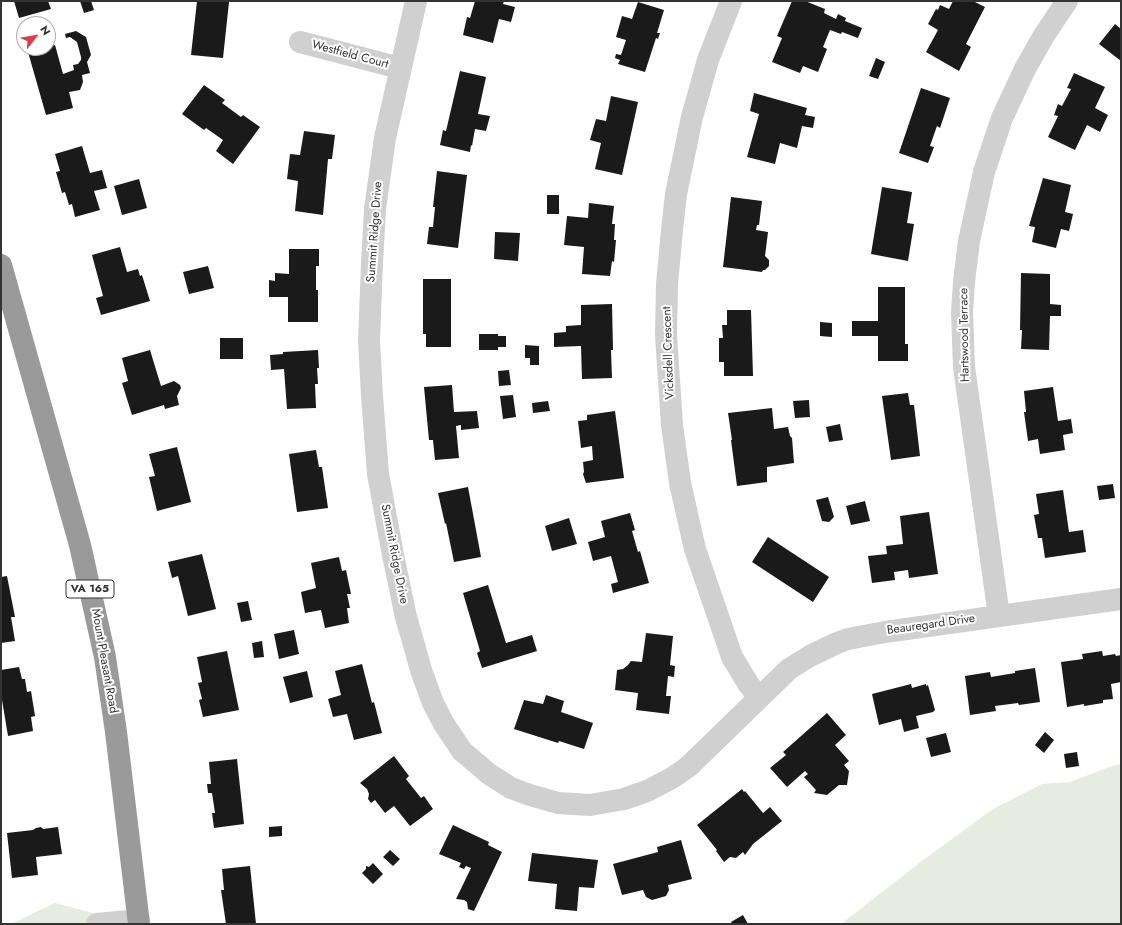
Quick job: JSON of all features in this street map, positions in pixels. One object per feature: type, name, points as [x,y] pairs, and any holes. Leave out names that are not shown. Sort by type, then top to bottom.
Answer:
[{"type":"highway","name":"Mount Pleasant Road","points":[[1,265],[80,545],[103,650],[116,732],[139,922]]},
{"type":"street","name":"Summit Ridge Drive","points":[[416,1],[385,138],[375,209],[369,340],[378,474],[392,556],[406,617],[422,673],[433,703],[444,724],[462,751],[499,782],[530,795],[558,803],[590,805],[624,799],[647,791],[672,778],[688,767],[759,697]]},
{"type":"street","name":"Vicksdell Crescent","points":[[731,1],[708,60],[692,117],[676,194],[667,284],[666,335],[672,425],[680,483],[695,549],[732,657],[749,685],[759,697]]},
{"type":"street","name":"Hartswood Terrace","points":[[999,616],[964,367],[962,312],[964,282],[969,241],[984,172],[1002,118],[1025,69],[1043,37],[1067,1]]},
{"type":"street","name":"Westfield Court","points":[[300,42],[400,68]]},
{"type":"street","name":"Beauregard Drive","points":[[759,697],[789,669],[810,656],[848,639],[885,632],[1121,599]]},
{"type":"street","points":[[97,924],[139,922]]},
{"type":"shaded area","points":[[1121,764],[1121,924],[841,924],[926,858],[993,809],[1042,784],[1070,782]]},
{"type":"shaded area","points":[[55,903],[115,919],[126,924],[11,924]]},
{"type":"building","points":[[14,1],[48,1],[51,9],[26,16],[18,16]]},
{"type":"building","points":[[80,1],[91,1],[94,10],[84,13]]},
{"type":"building","points":[[197,1],[229,2],[223,58],[191,55]]},
{"type":"building","points":[[475,1],[504,1],[503,4],[515,7],[511,22],[499,19],[493,43],[463,35],[467,17],[470,18]]},
{"type":"building","points":[[792,1],[805,1],[825,9],[824,13],[836,19],[838,14],[846,18],[845,21],[862,28],[858,38],[842,32],[841,34],[830,30],[823,47],[827,49],[818,72],[803,66],[800,73],[772,62],[782,38],[777,36]]},
{"type":"building","points":[[953,1],[973,1],[985,7],[966,44],[971,47],[959,71],[926,52],[938,30],[928,24],[936,9],[938,10],[940,5],[949,9]]},
{"type":"building","points":[[638,2],[664,10],[657,33],[660,33],[658,39],[656,38],[645,72],[618,64],[620,60],[615,58],[616,54],[621,55],[626,40],[616,37],[622,16],[632,19]]},
{"type":"building","points":[[1115,24],[1121,29],[1121,61],[1099,44]]},
{"type":"building","points":[[76,31],[86,37],[91,55],[87,62],[90,73],[82,75],[83,82],[80,90],[69,92],[73,108],[46,115],[29,56],[56,56],[56,49],[63,74],[74,70],[73,65],[78,64],[81,57],[77,42],[70,37],[66,38],[65,34]]},
{"type":"building","points":[[876,58],[885,62],[878,79],[869,76]]},
{"type":"building","points":[[460,71],[486,77],[478,114],[490,116],[486,131],[475,129],[470,152],[440,145],[443,130],[446,131]]},
{"type":"building","points":[[1074,73],[1105,87],[1095,108],[1108,115],[1100,132],[1087,125],[1075,150],[1048,137],[1058,116],[1054,115],[1058,104],[1062,106],[1071,89],[1067,88]]},
{"type":"building","points":[[204,85],[225,100],[222,103],[241,117],[243,115],[260,127],[233,164],[216,151],[223,140],[206,128],[204,130],[182,114]]},
{"type":"building","points":[[921,88],[950,98],[940,128],[937,126],[930,146],[934,147],[928,163],[899,153]]},
{"type":"building","points":[[754,93],[807,108],[805,115],[815,117],[813,128],[802,126],[797,148],[780,143],[775,164],[747,157],[759,114],[750,111]]},
{"type":"building","points":[[611,96],[638,102],[622,175],[595,169],[601,143],[590,140],[596,119],[606,121]]},
{"type":"building","points":[[304,131],[335,135],[332,159],[328,159],[323,215],[295,211],[298,181],[287,179],[290,154],[300,155]]},
{"type":"building","points":[[82,146],[90,173],[102,170],[107,188],[94,191],[100,210],[75,217],[72,204],[69,205],[65,192],[62,193],[56,172],[60,171],[55,154]]},
{"type":"building","points":[[437,171],[467,175],[458,248],[427,244],[429,227],[433,227],[435,207],[433,207]]},
{"type":"building","points":[[1043,178],[1071,185],[1065,212],[1073,214],[1069,231],[1061,229],[1056,248],[1032,242],[1035,227],[1029,226]]},
{"type":"building","points":[[139,179],[147,208],[122,215],[114,186]]},
{"type":"building","points":[[882,187],[912,192],[907,223],[914,224],[908,261],[871,254]]},
{"type":"building","points":[[547,195],[559,195],[559,214],[547,214]]},
{"type":"building","points":[[731,197],[762,201],[759,225],[757,225],[756,230],[768,232],[765,256],[769,260],[769,266],[762,272],[723,267]]},
{"type":"building","points":[[589,203],[614,206],[612,224],[615,224],[614,240],[616,240],[614,262],[612,261],[610,276],[582,274],[584,247],[564,245],[567,216],[588,218]]},
{"type":"building","points":[[495,232],[520,233],[518,261],[494,259]]},
{"type":"building","points":[[120,247],[127,272],[138,269],[140,276],[142,275],[150,301],[101,315],[96,298],[103,296],[92,255]]},
{"type":"building","points":[[289,249],[319,249],[319,266],[316,266],[318,322],[288,322],[288,297],[269,297],[269,280],[275,281],[275,273],[289,274]]},
{"type":"building","points":[[208,266],[214,288],[189,294],[183,272]]},
{"type":"building","points":[[1021,273],[1050,274],[1050,304],[1061,305],[1061,316],[1050,316],[1049,350],[1021,349]]},
{"type":"building","points":[[423,279],[451,279],[451,347],[426,347],[426,334],[423,334]]},
{"type":"building","points":[[878,287],[905,287],[905,344],[908,344],[908,361],[878,361],[878,336],[852,336],[852,321],[878,321]]},
{"type":"building","points":[[612,304],[612,378],[582,379],[581,346],[554,347],[554,333],[566,332],[566,326],[581,325],[581,305]]},
{"type":"building","points":[[727,310],[751,310],[753,376],[724,376],[724,362],[719,362],[719,338],[723,338],[722,325],[727,325]]},
{"type":"building","points":[[820,322],[832,323],[832,337],[820,336]]},
{"type":"building","points":[[479,334],[498,334],[498,336],[506,336],[506,347],[498,347],[498,350],[479,350]]},
{"type":"building","points":[[220,338],[243,338],[243,359],[220,359]]},
{"type":"building","points":[[525,345],[539,346],[539,365],[530,365],[530,358],[525,358]]},
{"type":"building","points":[[150,350],[161,386],[174,381],[180,385],[181,388],[177,396],[179,405],[165,409],[164,405],[132,415],[122,383],[128,381],[122,358]]},
{"type":"building","points":[[318,350],[318,384],[315,384],[316,408],[287,409],[284,369],[271,370],[270,355],[283,354],[283,352]]},
{"type":"building","points":[[509,370],[511,385],[499,386],[498,371]]},
{"type":"building","points":[[452,385],[454,412],[477,411],[479,428],[461,430],[461,425],[456,426],[459,458],[435,460],[433,440],[429,440],[424,387]]},
{"type":"building","points":[[1053,387],[1058,421],[1071,419],[1073,433],[1063,435],[1065,450],[1040,454],[1038,439],[1028,441],[1024,412],[1026,412],[1024,391]]},
{"type":"building","points":[[908,393],[910,405],[914,405],[920,456],[891,460],[882,396]]},
{"type":"building","points":[[513,395],[516,417],[503,419],[500,396]]},
{"type":"building","points":[[809,400],[810,417],[795,418],[793,401]]},
{"type":"building","points":[[548,401],[550,411],[533,413],[532,403]]},
{"type":"building","points":[[772,408],[774,429],[788,427],[792,438],[794,463],[767,467],[767,482],[737,486],[728,413]]},
{"type":"building","points":[[615,411],[624,478],[586,483],[583,474],[583,462],[593,460],[592,446],[581,448],[578,421],[587,420],[587,415]]},
{"type":"building","points":[[840,424],[843,440],[829,442],[826,427]]},
{"type":"building","points":[[177,447],[191,502],[157,511],[149,477],[155,476],[149,454]]},
{"type":"building","points":[[316,450],[319,467],[322,467],[328,508],[297,512],[289,454]]},
{"type":"building","points":[[1113,484],[1115,498],[1099,500],[1097,486]]},
{"type":"building","points":[[468,487],[481,557],[454,562],[438,493]]},
{"type":"building","points":[[1063,490],[1069,532],[1083,530],[1086,552],[1045,558],[1042,538],[1038,538],[1034,515],[1039,514],[1036,494]]},
{"type":"building","points":[[828,497],[834,517],[829,522],[822,521],[816,500]]},
{"type":"building","points":[[865,501],[870,521],[851,525],[846,506]]},
{"type":"building","points":[[929,512],[938,574],[909,578],[908,570],[894,572],[895,580],[872,583],[868,556],[887,554],[886,546],[903,544],[900,516]]},
{"type":"building","points":[[630,513],[635,530],[632,531],[638,552],[640,551],[649,583],[613,593],[611,584],[618,582],[611,556],[593,561],[588,542],[605,537],[601,521]]},
{"type":"building","points":[[569,518],[577,544],[552,551],[545,526]]},
{"type":"building","points":[[768,537],[829,577],[813,602],[752,562]]},
{"type":"building","points":[[202,554],[216,609],[188,616],[178,576],[172,578],[168,562]]},
{"type":"building","points":[[339,557],[342,571],[346,570],[351,594],[347,594],[350,608],[347,608],[349,623],[325,628],[321,610],[305,613],[301,592],[316,588],[311,563]]},
{"type":"building","points":[[7,576],[15,617],[11,617],[15,641],[1,643],[1,577]]},
{"type":"building","points":[[488,585],[506,643],[532,635],[537,651],[482,668],[477,653],[480,651],[463,593]]},
{"type":"building","points":[[248,601],[252,620],[241,622],[237,603]]},
{"type":"building","points":[[294,630],[299,654],[279,659],[274,634]]},
{"type":"building","points":[[646,633],[673,636],[670,665],[675,666],[674,677],[668,676],[666,696],[671,696],[669,714],[636,710],[638,693],[615,690],[617,670],[623,669],[631,661],[642,662]]},
{"type":"building","points":[[262,641],[264,657],[254,658],[252,643]]},
{"type":"building","points":[[227,651],[239,710],[203,717],[199,700],[202,699],[198,683],[202,682],[197,657]]},
{"type":"building","points":[[1102,651],[1103,656],[1115,654],[1116,656],[1121,655],[1121,682],[1111,684],[1113,699],[1103,700],[1103,703],[1067,707],[1061,662],[1083,659],[1082,654]]},
{"type":"building","points":[[362,664],[372,703],[374,702],[382,733],[354,740],[347,714],[333,717],[328,699],[341,695],[335,671]]},
{"type":"building","points":[[19,667],[22,679],[25,679],[27,692],[31,691],[35,716],[31,717],[33,731],[8,736],[1,694],[1,670]]},
{"type":"building","points":[[1035,668],[1040,702],[995,706],[996,711],[970,715],[965,676],[990,672],[991,677]]},
{"type":"building","points":[[307,671],[313,697],[290,703],[283,677]]},
{"type":"building","points":[[911,684],[912,688],[926,684],[926,686],[928,685],[935,710],[933,712],[916,716],[919,728],[904,732],[901,719],[879,725],[872,694]]},
{"type":"building","points":[[546,695],[564,701],[561,712],[593,723],[584,749],[559,741],[558,743],[514,729],[524,700],[543,704]]},
{"type":"building","points":[[827,713],[846,735],[835,745],[849,761],[844,765],[849,771],[847,785],[839,785],[827,795],[814,793],[816,790],[804,777],[808,774],[805,771],[787,787],[770,768],[786,755],[783,752]]},
{"type":"building","points":[[1045,732],[1054,740],[1044,753],[1035,745]]},
{"type":"building","points":[[946,733],[951,752],[931,757],[926,738]]},
{"type":"building","points":[[1077,752],[1079,766],[1066,768],[1064,754]]},
{"type":"building","points":[[394,756],[409,776],[406,779],[421,798],[424,796],[433,809],[410,826],[394,806],[385,813],[375,800],[371,803],[368,799],[369,794],[367,789],[360,783]]},
{"type":"building","points":[[237,759],[244,824],[214,828],[212,813],[215,813],[212,793],[208,793],[207,784],[211,784],[209,762]]},
{"type":"building","points":[[742,789],[763,813],[770,807],[782,821],[753,844],[745,855],[743,852],[736,858],[730,857],[724,862],[716,851],[717,850],[697,825]]},
{"type":"building","points":[[453,825],[489,842],[488,845],[502,852],[474,911],[468,909],[467,902],[464,900],[456,899],[471,868],[466,866],[464,869],[459,867],[461,863],[439,854]]},
{"type":"building","points":[[282,826],[282,836],[269,837],[269,827]]},
{"type":"building","points":[[41,827],[43,829],[58,827],[62,854],[36,857],[38,875],[12,878],[7,833],[33,830]]},
{"type":"building","points":[[681,840],[692,879],[668,885],[669,890],[666,896],[652,900],[646,897],[643,890],[622,895],[613,864],[658,852],[657,847]]},
{"type":"building","points":[[390,850],[400,859],[393,866],[383,857]]},
{"type":"building","points":[[532,853],[598,860],[594,888],[579,887],[577,911],[555,909],[557,884],[528,881]]},
{"type":"building","points":[[373,863],[383,874],[373,884],[362,873],[366,869],[366,866],[369,867]]},
{"type":"building","points":[[250,866],[256,924],[226,924],[221,890],[224,890],[222,869]]},
{"type":"building","points":[[743,915],[748,924],[732,924],[731,922]]}]
